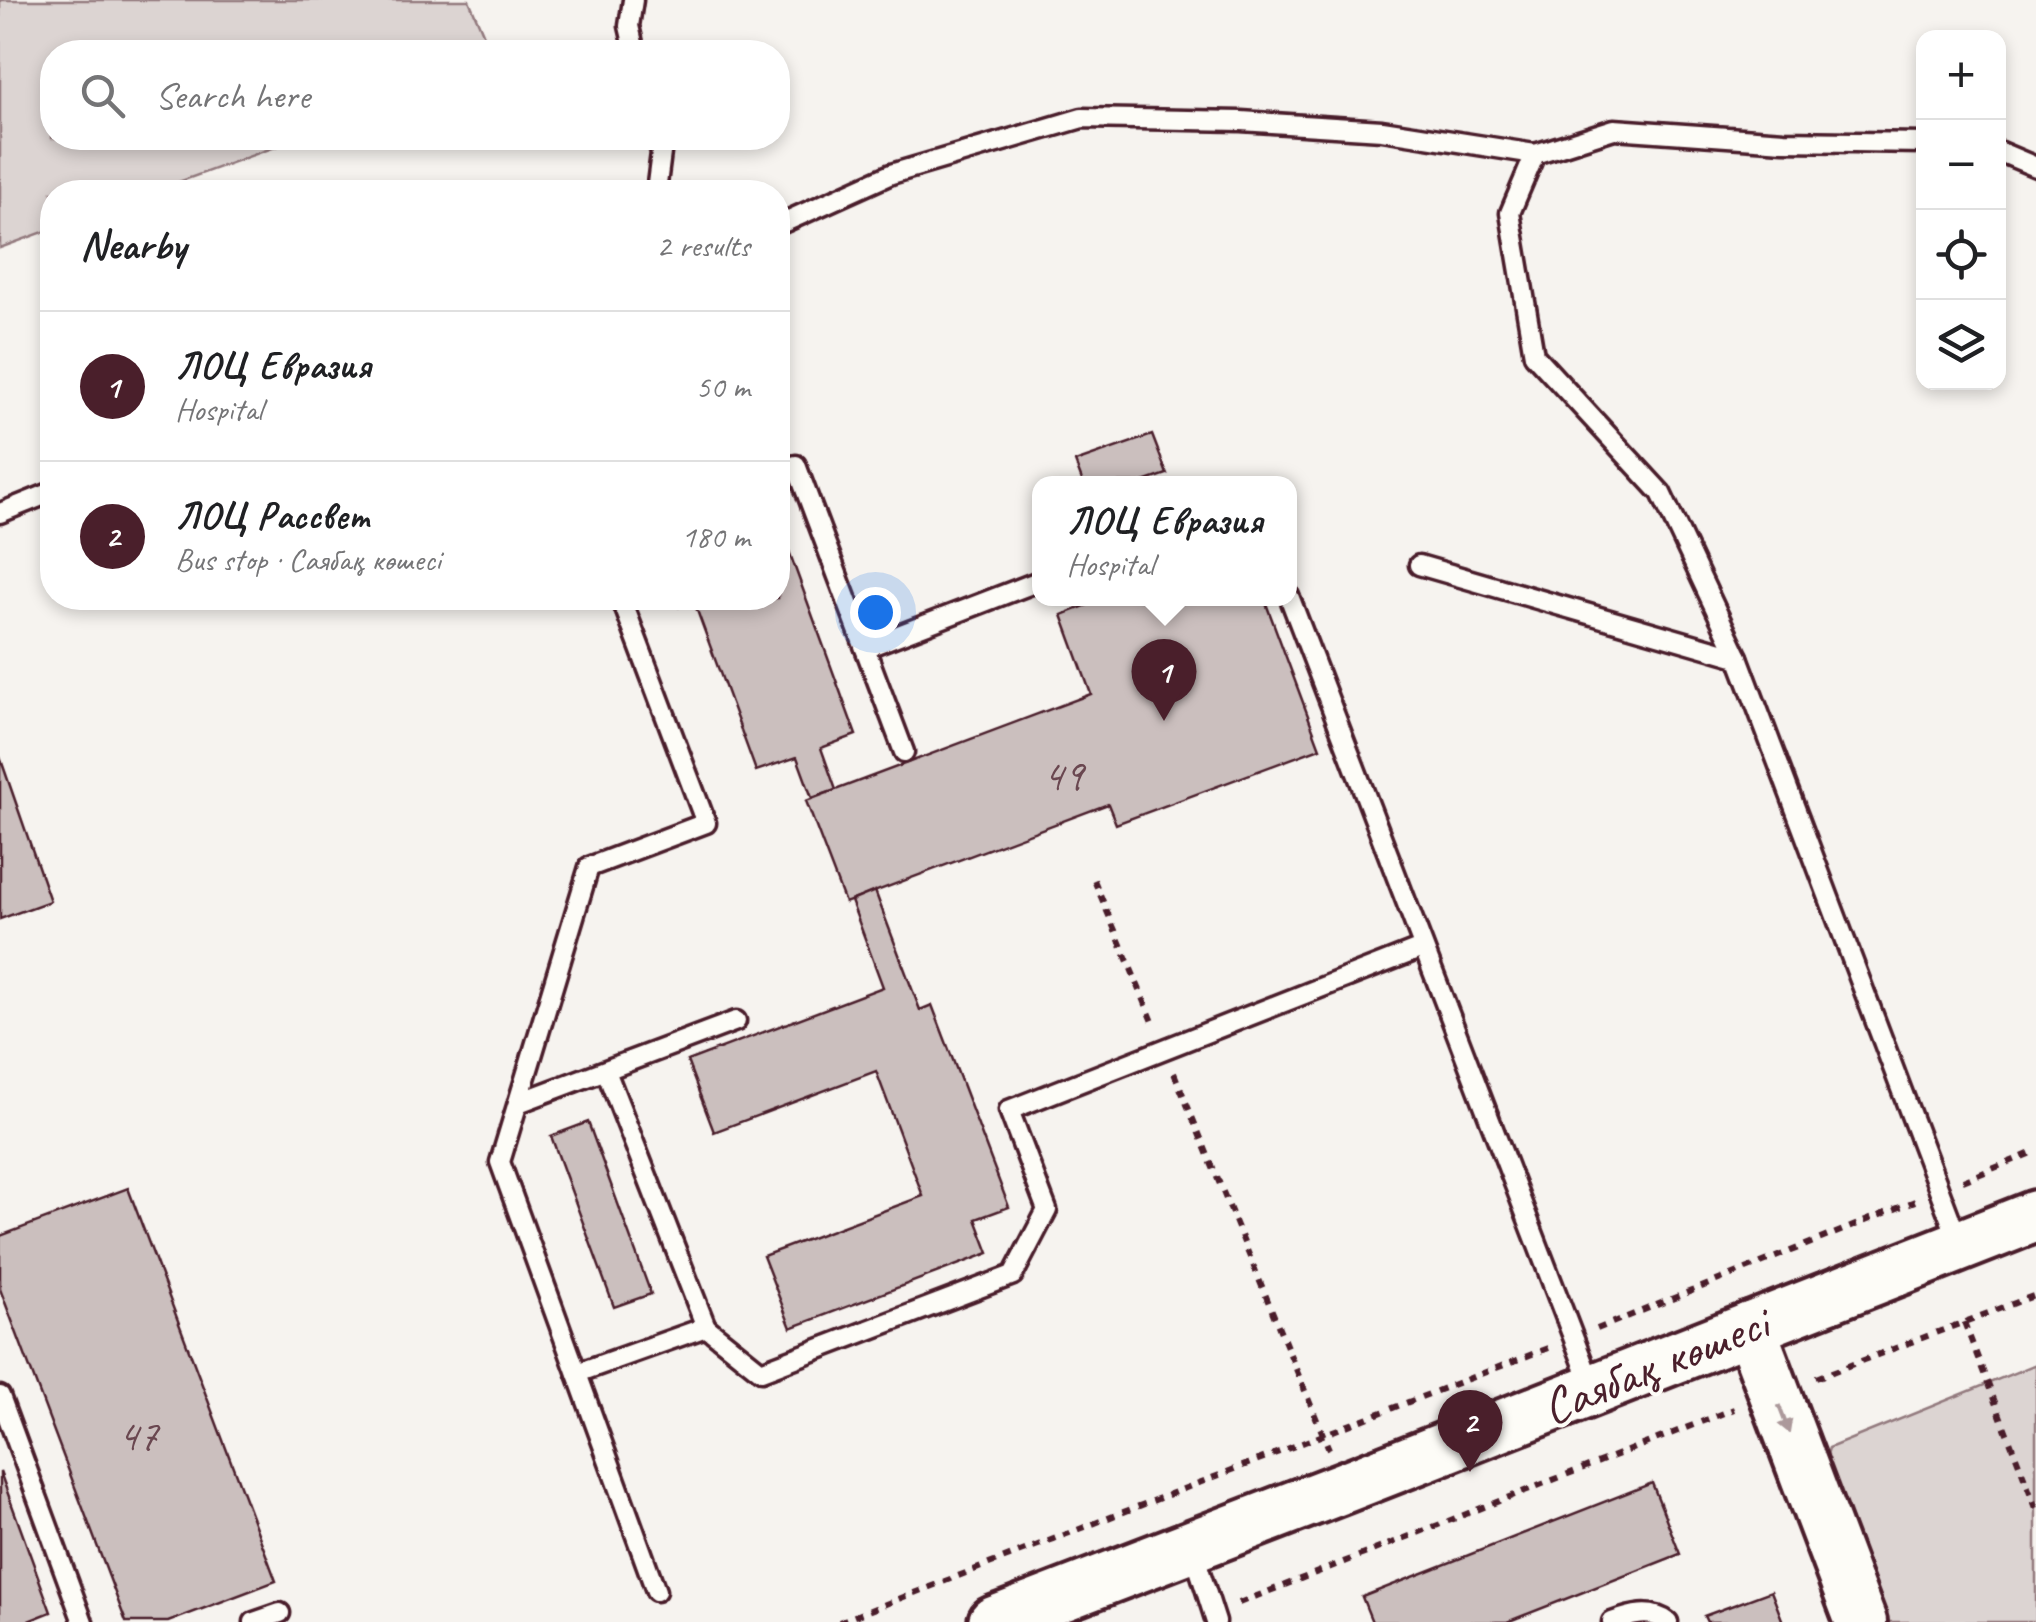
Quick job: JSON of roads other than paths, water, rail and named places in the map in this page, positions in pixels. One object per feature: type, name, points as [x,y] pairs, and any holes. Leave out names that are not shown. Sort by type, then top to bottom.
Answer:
[{"type":"street","name":"Саябақ көшесі","points":[[994,1622],[2036,1216]]},
{"type":"street","points":[[1750,1328],[1861,1622]]},
{"type":"lane","points":[[632,40],[628,26],[633,0]]},
{"type":"lane","points":[[790,220],[892,174],[1082,118],[1242,121],[1382,130],[1535,154],[1614,130],[1784,141],[1916,143]]},
{"type":"lane","points":[[657,180],[659,150]]},
{"type":"lane","points":[[1535,154],[1510,212],[1534,355],[1661,493],[1738,658],[1960,1245]]},
{"type":"lane","points":[[2006,154],[2036,166]]},
{"type":"lane","points":[[790,467],[796,465],[904,752]]},
{"type":"lane","points":[[0,513],[40,497]]},
{"type":"lane","points":[[1419,564],[1738,658]]},
{"type":"lane","points":[[864,648],[1032,584]]},
{"type":"lane","points":[[1293,606],[1594,1389]]},
{"type":"lane","points":[[625,610],[706,823],[588,866],[500,1162],[656,1591]]},
{"type":"lane","points":[[606,1070],[706,1327],[760,1371],[1013,1275],[1047,1210],[1009,1110],[1422,948]]},
{"type":"lane","points":[[518,1104],[736,1021]]},
{"type":"lane","points":[[577,1373],[706,1327]]},
{"type":"lane","points":[[0,1396],[83,1622]]},
{"type":"lane","points":[[1192,1545],[1215,1618]]},
{"type":"lane","points":[[254,1622],[280,1612]]},
{"type":"lane","points":[[1612,1622],[1631,1615],[1658,1614],[1668,1622]]},
{"type":"place","name":"ЛОЦ Евразия","points":[[1164,721]]},
{"type":"place","name":"ЛОЦ Рассвет","points":[[1470,1472]]}]
